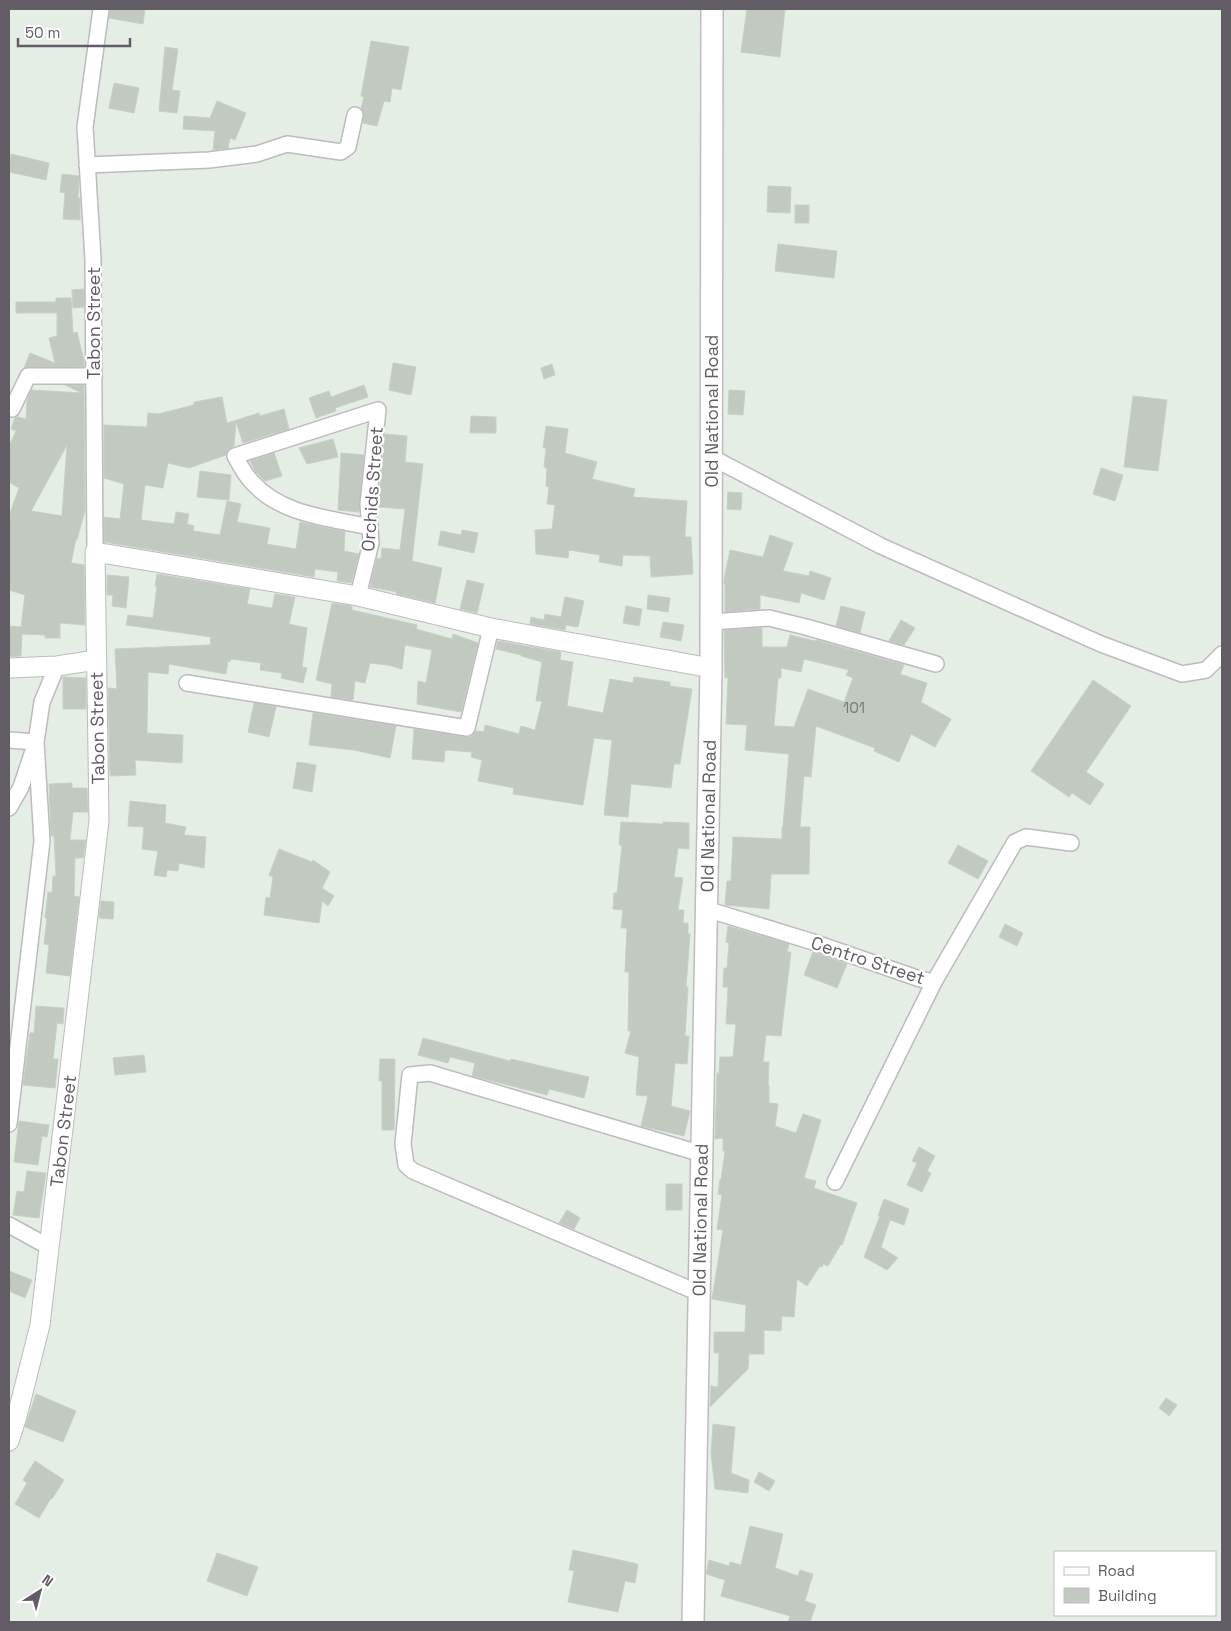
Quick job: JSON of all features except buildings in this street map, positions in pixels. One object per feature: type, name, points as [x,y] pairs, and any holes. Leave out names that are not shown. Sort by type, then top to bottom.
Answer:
[{"type":"main road","name":"Old National Road","points":[[693,1622],[711,668],[712,9]]},
{"type":"street","name":"Tabon Street","points":[[9,1441],[40,1325],[99,821],[93,258],[85,126],[101,9]]},
{"type":"street","points":[[87,165],[209,160],[257,154],[288,144],[341,152],[348,147],[355,115]]},
{"type":"street","points":[[10,412],[28,376],[94,376]]},
{"type":"street","name":"Orchids Street","points":[[358,596],[371,543],[370,528],[368,504],[378,410],[235,456],[250,481],[260,491],[289,509],[370,528]]},
{"type":"street","points":[[711,457],[882,546],[1101,644],[1182,674],[1206,670],[1222,654]]},
{"type":"street","points":[[95,552],[358,596],[491,628],[711,668]]},
{"type":"street","points":[[711,622],[769,618],[936,664]]},
{"type":"street","points":[[187,683],[468,728],[491,628]]},
{"type":"street","points":[[9,668],[57,666],[96,660]]},
{"type":"street","points":[[9,808],[22,787],[36,742],[42,702],[57,666]]},
{"type":"street","points":[[9,740],[36,742]]},
{"type":"street","points":[[9,1124],[42,841],[36,742]]},
{"type":"street","name":"Centro Street","points":[[706,910],[813,942],[920,979],[934,982],[1014,842],[1026,837],[1071,843]]},
{"type":"street","points":[[835,1182],[934,982]]},
{"type":"street","points":[[699,1293],[413,1171],[406,1165],[403,1144],[410,1075],[430,1073],[702,1154]]},
{"type":"street","points":[[9,1226],[49,1247]]}]
